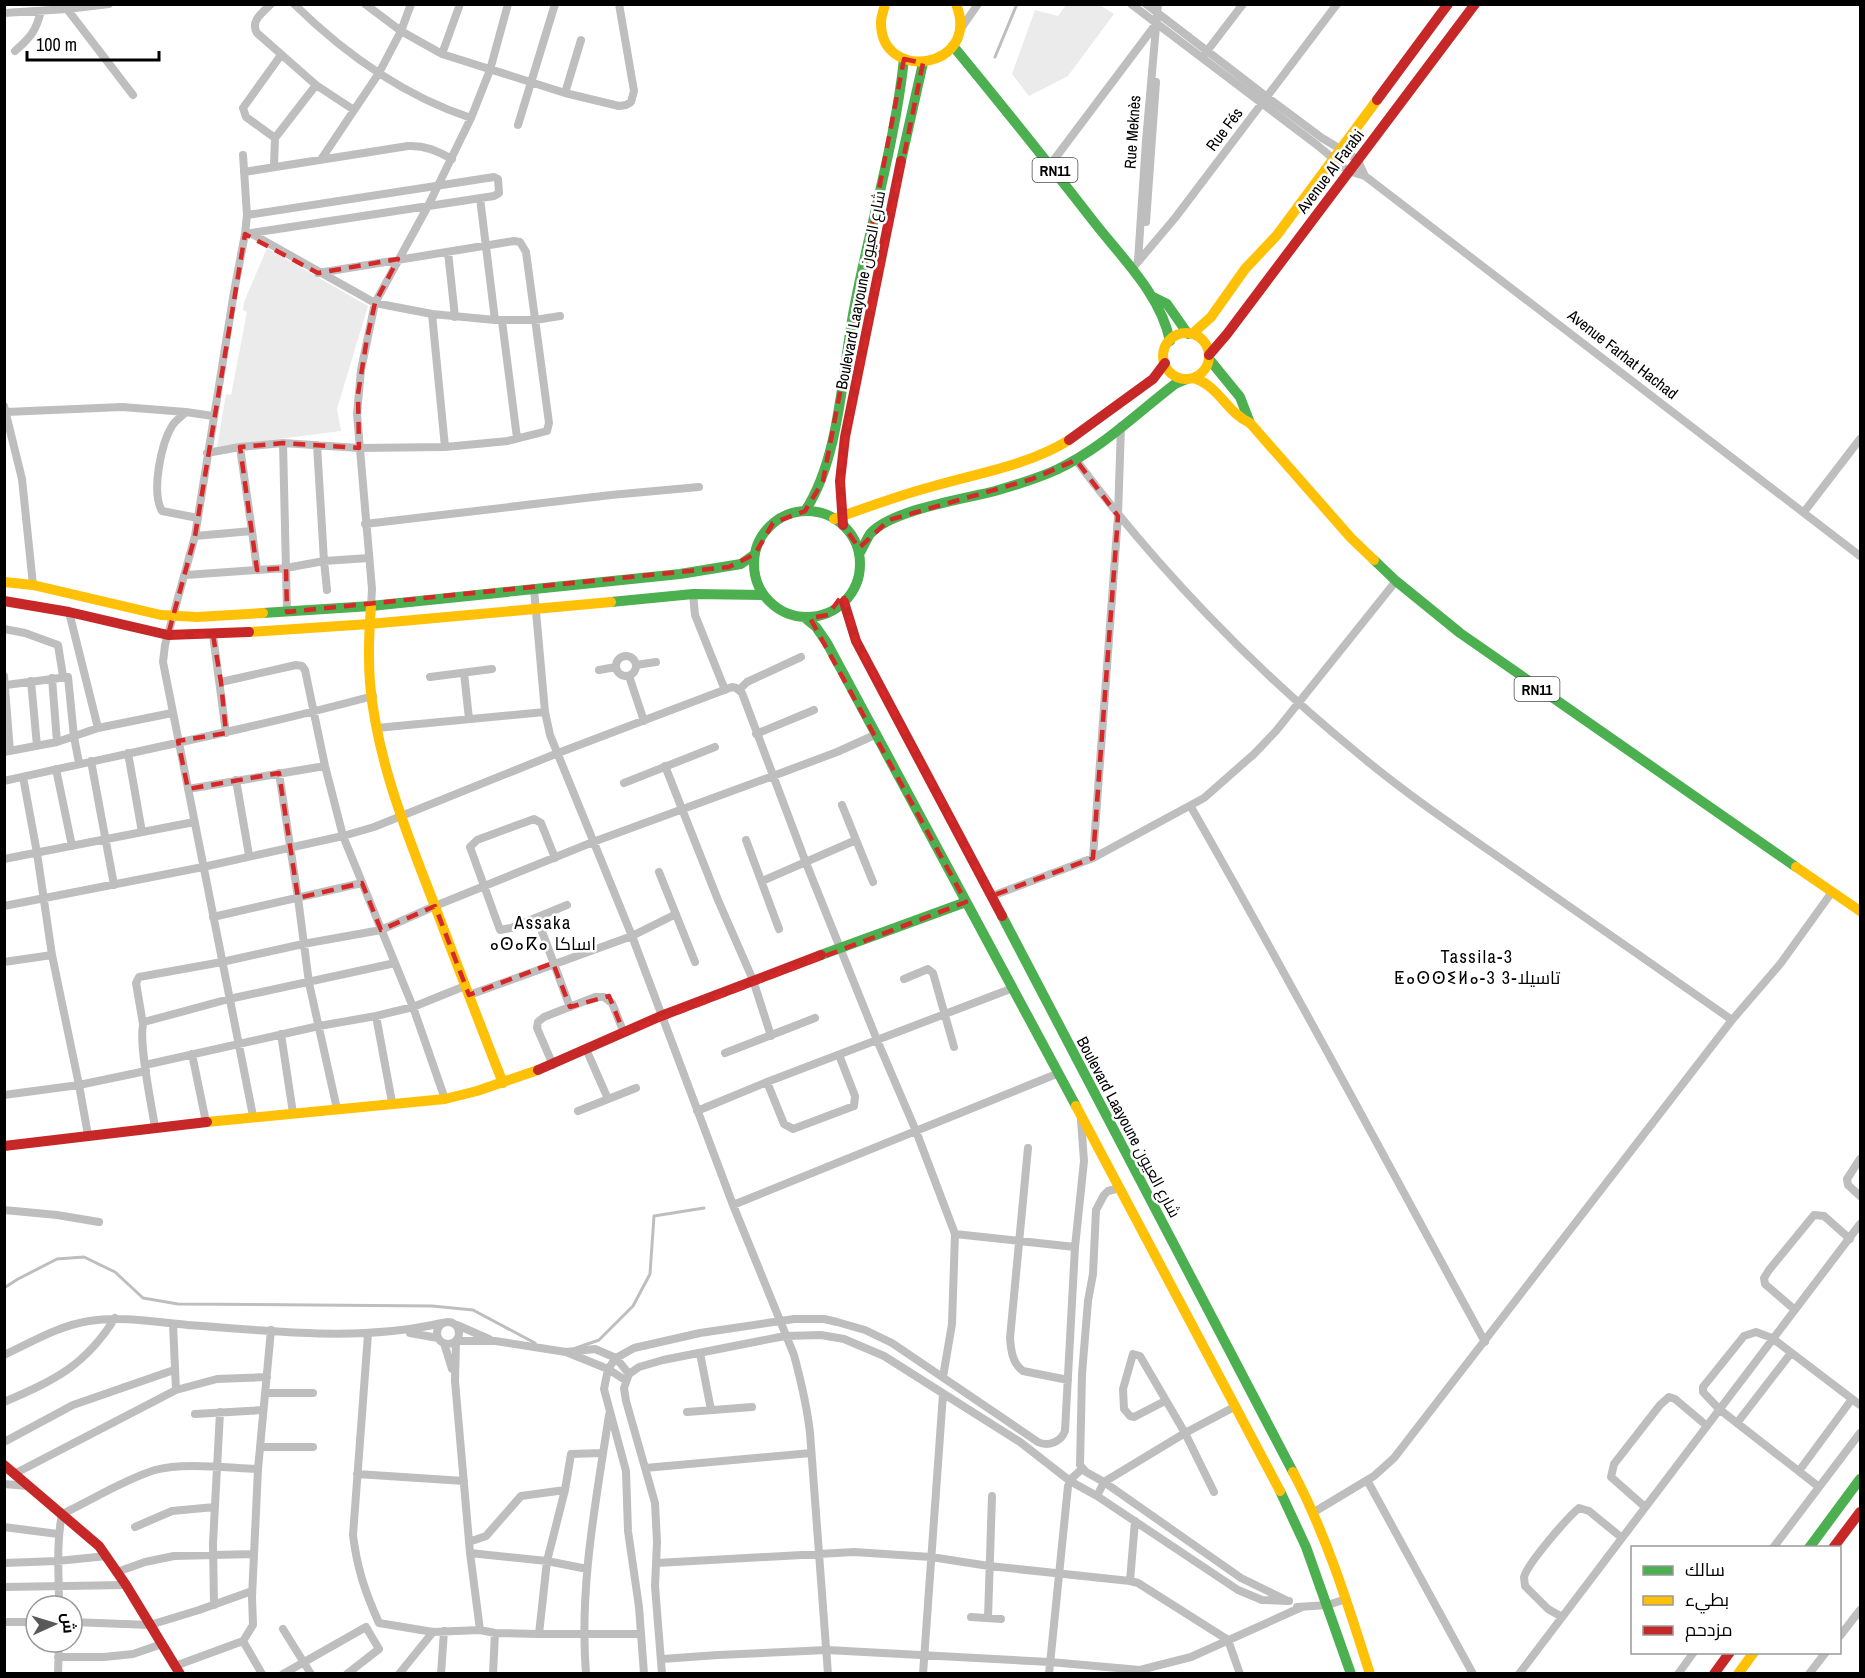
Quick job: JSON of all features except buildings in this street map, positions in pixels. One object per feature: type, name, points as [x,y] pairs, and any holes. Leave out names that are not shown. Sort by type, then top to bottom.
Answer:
[{"type":"main road","points":[[885,4],[881,16],[883,37],[888,46],[904,59],[923,63],[934,61],[945,55],[953,46],[960,30],[961,18],[956,4]]},
{"type":"main road","name":"Avenue Al Farabi","points":[[1190,334],[1209,322],[1238,278],[1277,235],[1448,4]]},
{"type":"main road","name":"Avenue Al Farabi","points":[[1209,357],[1475,4]]},
{"type":"main road","name":"RN11","points":[[953,46],[1050,165],[1138,262],[1159,314],[1167,326],[1170,341]]},
{"type":"main road","name":"Boulevard Laayoune شارع العيون","points":[[806,511],[818,491],[829,460],[853,310],[889,155],[902,89],[904,59]]},
{"type":"main road","name":"Boulevard Laayoune شارع العيون","points":[[840,520],[841,462],[878,269],[923,63]]},
{"type":"main road","name":"RN11","points":[[1153,297],[1167,304],[1190,334],[1205,343],[1209,357],[1244,405],[1250,416],[1250,423]]},
{"type":"main road","points":[[840,520],[908,493],[1024,461],[1053,450],[1069,441],[1153,379],[1165,363],[1164,353],[1170,341],[1175,336],[1190,334]]},
{"type":"main road","points":[[859,554],[871,533],[889,520],[1032,479],[1076,460],[1175,384],[1205,369],[1209,357]]},
{"type":"main road","name":"RN11","points":[[1165,363],[1173,375],[1210,383],[1241,419],[1250,423],[1351,538],[1396,581],[1460,633],[1860,911]]},
{"type":"main road","points":[[806,511],[825,514],[840,520],[850,532],[859,554],[858,580],[844,602],[828,615],[805,618],[782,611],[764,595],[755,575],[755,554],[758,542],[773,523],[783,517],[806,511]]},
{"type":"main road","points":[[4,582],[33,585],[174,617],[371,606],[712,570],[741,564],[755,554]]},
{"type":"main road","points":[[4,601],[69,612],[168,635],[213,635],[369,624],[693,594],[764,595]]},
{"type":"main road","name":"Boulevard Laayoune شارع العيون","points":[[844,602],[851,631],[856,641],[1314,1512],[1346,1599],[1370,1674]]},
{"type":"main road","points":[[371,606],[368,646],[373,696],[377,728],[389,779],[400,816],[503,1083]]},
{"type":"main road","points":[[805,618],[816,627],[827,643],[877,734],[1236,1406],[1293,1517],[1328,1605],[1352,1674]]},
{"type":"main road","points":[[4,1146],[253,1116],[445,1099],[503,1083],[552,1065],[661,1016],[966,902]]},
{"type":"main road","points":[[4,1465],[90,1537],[107,1556],[178,1670]]},
{"type":"main road","points":[[1810,1546],[1860,1479]]},
{"type":"main road","points":[[1834,1546],[1860,1512]]},
{"type":"main road","points":[[1714,1674],[1729,1654]]},
{"type":"main road","points":[[1738,1674],[1753,1654]]},
{"type":"street","points":[[4,13],[109,4]]},
{"type":"street","points":[[271,4],[258,16],[255,30],[316,85],[354,110]]},
{"type":"street","points":[[294,4],[350,54],[379,73],[410,92],[471,118]]},
{"type":"street","points":[[365,4],[401,31],[442,54],[565,93],[619,106],[631,102],[634,91],[620,4]]},
{"type":"street","points":[[322,158],[379,73],[401,31],[411,4]]},
{"type":"street","points":[[442,54],[460,4]]},
{"type":"street","points":[[371,606],[357,414],[358,394],[375,303],[428,206],[471,118],[490,70],[508,4]]},
{"type":"street","points":[[518,125],[555,4]]},
{"type":"street","points":[[960,30],[978,4]]},
{"type":"street","name":"Avenue Farhat Hachad","points":[[1131,4],[1159,15]]},
{"type":"street","name":"Avenue Farhat Hachad","points":[[1146,4],[1203,54],[1264,100],[1357,159],[1365,176]]},
{"type":"street","points":[[1203,54],[1237,4]]},
{"type":"street","points":[[1203,54],[1243,4]]},
{"type":"street","name":"Rue Fés","points":[[1138,262],[1175,218],[1337,4]]},
{"type":"street","points":[[66,7],[133,95]]},
{"type":"street","points":[[15,51],[32,36],[41,11]]},
{"type":"street","points":[[1050,165],[1159,15]]},
{"type":"street","name":"Rue Meknès","points":[[1138,262],[1159,15]]},
{"type":"street","points":[[565,93],[581,40]]},
{"type":"street","points":[[275,138],[246,117],[243,108],[281,55]]},
{"type":"street","points":[[274,166],[275,138],[316,85]]},
{"type":"street","name":"Avenue Farhat Hachad","points":[[1264,100],[1332,159],[1348,171],[1365,176],[1860,556]]},
{"type":"street","points":[[244,172],[322,158],[420,145],[452,159]]},
{"type":"street","points":[[243,155],[248,234],[234,292],[195,536],[168,635],[163,662],[253,1116]]},
{"type":"street","points":[[247,215],[496,177],[500,193],[494,196],[248,234]]},
{"type":"street","points":[[480,198],[485,246],[517,438]]},
{"type":"street","points":[[248,234],[375,303],[432,314],[499,321],[535,320],[560,316]]},
{"type":"street","points":[[207,453],[283,443],[359,448],[445,447],[508,441],[541,434],[549,428],[524,245],[514,241],[318,273]]},
{"type":"street","points":[[448,252],[455,317]]},
{"type":"street","points":[[432,314],[445,447]]},
{"type":"street","points":[[33,585],[22,479],[5,409],[122,407],[213,416]]},
{"type":"street","points":[[186,412],[170,429],[158,476],[157,495],[163,512],[198,518]]},
{"type":"street","points":[[1093,858],[1118,516],[1121,426]]},
{"type":"street","points":[[1803,512],[1860,439]]},
{"type":"street","points":[[283,443],[287,612]]},
{"type":"street","points":[[317,445],[327,590]]},
{"type":"street","points":[[240,447],[257,570]]},
{"type":"street","points":[[1076,460],[1118,516],[1213,620],[1299,704],[1388,778],[1732,1020]]},
{"type":"street","points":[[365,524],[699,487]]},
{"type":"street","points":[[195,536],[252,531]]},
{"type":"street","points":[[186,575],[286,568],[324,561],[369,558]]},
{"type":"street","points":[[992,896],[1093,858],[1191,807],[1217,787],[1254,754],[1299,704],[1396,581]]},
{"type":"street","points":[[534,589],[545,712],[550,735],[632,936],[733,1205],[794,1355],[804,1392],[810,1433],[828,1674]]},
{"type":"street","points":[[693,594],[695,615],[725,690]]},
{"type":"street","points":[[69,612],[98,728]]},
{"type":"street","points":[[4,629],[25,633],[58,645],[63,676]]},
{"type":"street","points":[[213,635],[226,733]]},
{"type":"street","points":[[623,657],[630,657],[636,665],[634,672],[629,676],[619,674],[616,668],[618,661],[623,657]]},
{"type":"street","points":[[739,690],[747,682],[801,657]]},
{"type":"street","points":[[636,665],[656,662]]},
{"type":"street","points":[[221,682],[301,666],[306,673],[325,766],[343,836],[413,1007],[445,1099]]},
{"type":"street","points":[[598,670],[616,668]]},
{"type":"street","points":[[430,676],[492,669]]},
{"type":"street","points":[[464,673],[469,719]]},
{"type":"street","points":[[629,676],[644,721]]},
{"type":"street","points":[[79,764],[74,737],[68,677],[31,681],[5,680],[7,752],[57,742],[74,737],[98,728],[172,713]]},
{"type":"street","points":[[52,678],[57,742]]},
{"type":"street","points":[[31,681],[37,746]]},
{"type":"street","points":[[4,906],[203,867],[343,836],[732,687],[739,690],[955,1234],[952,1324],[944,1377]]},
{"type":"street","points":[[4,781],[313,713],[373,696]]},
{"type":"street","points":[[756,734],[814,710]]},
{"type":"street","points":[[377,728],[545,712]]},
{"type":"street","points":[[155,1127],[136,983],[139,977],[381,930],[593,842],[773,777],[877,734]]},
{"type":"street","points":[[624,783],[715,747]]},
{"type":"street","points":[[128,753],[142,832]]},
{"type":"street","points":[[91,761],[114,885]]},
{"type":"street","points":[[188,789],[325,766]]},
{"type":"street","points":[[665,766],[718,900],[753,980],[771,1036]]},
{"type":"street","points":[[56,769],[72,846]]},
{"type":"street","points":[[279,773],[309,983],[337,1109]]},
{"type":"street","points":[[22,777],[37,853],[52,955],[88,1135]]},
{"type":"street","points":[[236,780],[249,855]]},
{"type":"street","points":[[842,805],[873,882]]},
{"type":"street","points":[[1191,807],[1258,924],[1485,1342]]},
{"type":"street","points":[[555,858],[541,823],[536,819],[477,840],[471,845],[470,850],[501,930],[567,905]]},
{"type":"street","points":[[4,859],[194,822]]},
{"type":"street","points":[[746,840],[779,929]]},
{"type":"street","points":[[762,881],[856,840]]},
{"type":"street","points":[[659,872],[695,962]]},
{"type":"street","points":[[213,917],[362,883]]},
{"type":"street","points":[[1314,1512],[1367,1480],[1386,1467],[1394,1458],[1732,1020],[1781,963],[1832,892]]},
{"type":"street","points":[[4,1095],[79,1085],[192,1054],[413,1007],[632,936],[676,914]]},
{"type":"street","points":[[537,918],[570,1007]]},
{"type":"street","points":[[4,962],[52,955]]},
{"type":"street","points":[[143,1024],[150,1019],[229,999],[395,963]]},
{"type":"street","points":[[904,979],[925,970],[931,970],[954,1047]]},
{"type":"street","points":[[698,1112],[766,1082],[1013,988]]},
{"type":"street","points":[[552,1065],[539,1035],[538,1023],[544,1017],[595,998],[606,997],[612,1003],[624,1033]]},
{"type":"street","points":[[376,1016],[392,1102]]},
{"type":"street","points":[[725,1053],[815,1018]]},
{"type":"street","points":[[281,1034],[293,1113]]},
{"type":"street","points":[[586,1049],[608,1099]]},
{"type":"street","points":[[192,1054],[206,1122]]},
{"type":"street","points":[[766,1082],[784,1124],[793,1129],[854,1106],[855,1096],[839,1055]]},
{"type":"street","points":[[733,1205],[1059,1073]]},
{"type":"street","points":[[578,1111],[636,1088]]},
{"type":"street","points":[[644,1674],[628,1531],[626,1471],[604,1389],[608,1370],[615,1358],[634,1348],[700,1333],[794,1320],[824,1319],[858,1328],[892,1343],[1045,1444],[1053,1443],[1063,1435],[1068,1380],[1075,1247],[1084,1161],[1084,1137],[1080,1114]]},
{"type":"street","points":[[1028,1148],[1017,1241],[1010,1338],[1014,1361],[1018,1367],[1028,1374],[1068,1380]]},
{"type":"street","points":[[1860,1159],[1847,1179],[1848,1185],[1860,1196]]},
{"type":"street","points":[[1119,1188],[1108,1191],[1096,1210],[1093,1274],[1088,1301],[1082,1374],[1080,1460],[1082,1469],[1241,1578],[1295,1606],[1328,1605],[1346,1599]]},
{"type":"street","points":[[4,1210],[99,1222]]},
{"type":"street","points":[[1795,1310],[1765,1284],[1764,1278],[1769,1270],[1814,1215],[1824,1215],[1850,1239]]},
{"type":"street","points":[[1519,1674],[1860,1224]]},
{"type":"street","points":[[955,1234],[1075,1247]]},
{"type":"street","points":[[4,1402],[77,1365],[104,1336],[115,1318]]},
{"type":"street","points":[[4,1355],[67,1326],[115,1318],[173,1324],[368,1334],[400,1332],[450,1322],[495,1341]]},
{"type":"street","points":[[442,1323],[438,1330],[455,1381]]},
{"type":"street","points":[[173,1324],[176,1390]]},
{"type":"street","points":[[456,1325],[460,1333],[457,1341],[455,1381],[470,1553],[480,1630]]},
{"type":"street","points":[[178,1670],[243,1641],[253,1625],[252,1592],[258,1469],[271,1330]]},
{"type":"street","points":[[400,1332],[452,1344],[457,1341],[495,1341],[566,1352],[627,1377]]},
{"type":"street","points":[[1819,1487],[1719,1409],[1703,1392],[1703,1386],[1744,1335],[1756,1332],[1772,1338],[1860,1405]]},
{"type":"street","points":[[368,1334],[352,1535],[364,1589],[379,1623]]},
{"type":"street","points":[[662,1674],[655,1586],[657,1563],[655,1503],[624,1394],[627,1377],[639,1367],[785,1336],[821,1335],[858,1344],[884,1356],[1020,1442],[1070,1481],[1097,1496],[1214,1575],[1251,1597],[1262,1600],[1289,1601]]},
{"type":"street","points":[[566,1352],[595,1349],[615,1358],[627,1377]]},
{"type":"street","points":[[700,1353],[711,1410]]},
{"type":"street","points":[[1165,1401],[1134,1417],[1124,1409],[1123,1389],[1133,1354],[1137,1353],[1140,1356],[1185,1433],[1215,1492]]},
{"type":"street","points":[[1737,1423],[1791,1353]]},
{"type":"street","points":[[4,1442],[72,1405],[174,1370]]},
{"type":"street","points":[[14,1474],[176,1390],[217,1379],[267,1377]]},
{"type":"street","points":[[265,1393],[313,1393]]},
{"type":"street","points":[[923,1674],[943,1394]]},
{"type":"street","points":[[1645,1507],[1611,1477],[1614,1464],[1668,1397],[1675,1399],[1707,1426]]},
{"type":"street","points":[[1799,1471],[1852,1399]]},
{"type":"street","points":[[1097,1496],[1104,1482],[1185,1433],[1236,1406]]},
{"type":"street","points":[[687,1412],[752,1407]]},
{"type":"street","points":[[195,1414],[263,1410]]},
{"type":"street","points":[[214,1605],[213,1555],[220,1412]]},
{"type":"street","points":[[586,1674],[584,1635],[587,1569],[609,1413]]},
{"type":"street","points":[[1775,1546],[1860,1433]]},
{"type":"street","points":[[260,1447],[313,1447]]},
{"type":"street","points":[[539,1634],[547,1561],[566,1490],[571,1454],[603,1453]]},
{"type":"street","points":[[645,1468],[811,1453]]},
{"type":"street","points":[[59,1594],[58,1534],[62,1514],[138,1476],[158,1470],[217,1467],[258,1469]]},
{"type":"street","points":[[1049,1674],[1070,1481],[1082,1469]]},
{"type":"street","points":[[357,1474],[464,1481]]},
{"type":"street","points":[[1367,1480],[1473,1674]]},
{"type":"street","points":[[4,1484],[28,1486]]},
{"type":"street","points":[[469,1542],[486,1536],[521,1496],[566,1490]]},
{"type":"street","points":[[988,1618],[992,1496]]},
{"type":"street","points":[[135,1527],[172,1511],[215,1507]]},
{"type":"street","points":[[1562,1617],[1548,1609],[1525,1586],[1524,1577],[1529,1566],[1579,1508],[1589,1511],[1622,1538]]},
{"type":"street","points":[[1130,1581],[1135,1521]]},
{"type":"street","points":[[4,1527],[58,1534]]},
{"type":"street","points":[[657,1563],[854,1552],[931,1557],[989,1566],[1130,1581],[1138,1583],[1228,1640],[1240,1674]]},
{"type":"street","points":[[470,1553],[547,1561],[587,1569]]},
{"type":"street","points":[[117,1572],[159,1558],[254,1554]]},
{"type":"street","points":[[4,1563],[107,1556]]},
{"type":"street","points":[[4,1587],[126,1585]]},
{"type":"street","points":[[84,1622],[150,1625],[252,1592]]},
{"type":"street","points":[[662,1659],[827,1650],[1050,1662],[1113,1671],[1140,1672],[1191,1657],[1302,1607]]},
{"type":"street","points":[[1841,1634],[1860,1610]]},
{"type":"street","points":[[971,1617],[1001,1619]]},
{"type":"street","points":[[4,1622],[24,1622]]},
{"type":"street","points":[[283,1674],[366,1627],[379,1623],[433,1632],[480,1630],[495,1633],[641,1634]]},
{"type":"street","points":[[347,1674],[379,1649],[366,1627]]},
{"type":"street","points":[[283,1629],[311,1674]]},
{"type":"street","points":[[441,1674],[444,1631]]},
{"type":"street","points":[[399,1674],[433,1632]]},
{"type":"street","points":[[493,1674],[495,1633]]},
{"type":"street","points":[[243,1641],[262,1674]]},
{"type":"street","points":[[58,1674],[58,1657],[124,1655],[162,1644]]},
{"type":"street","points":[[1678,1674],[1693,1654]]},
{"type":"street","points":[[1809,1674],[1825,1654]]},
{"type":"highlighted area","points":[[904,59],[923,63],[841,462],[843,525],[859,548],[889,520],[1032,479],[1076,460],[1118,516],[1093,858],[992,896],[856,641],[843,594],[828,615],[810,618],[966,902],[624,1033],[609,996],[570,1007],[553,963],[469,995],[435,906],[381,930],[362,883],[298,898],[279,773],[188,789],[178,741],[226,733],[221,682],[213,635],[168,635],[195,536],[245,234],[318,273],[398,259],[375,303],[367,338],[358,394],[359,448],[283,443],[240,447],[257,570],[286,568],[287,612],[729,567],[755,554],[773,523],[805,511],[823,481]]},
{"type":"shaded area","points":[[1066,5],[1100,5],[1114,14],[1068,76],[1029,96],[1012,74],[1035,10],[1058,16]]},
{"type":"shaded area","points":[[267,248],[368,306],[337,409],[341,431],[217,447],[226,394],[231,395],[247,312],[243,310],[244,302]]},
{"type":"waterway","points":[[995,57],[1017,4]]},
{"type":"waterway","points":[[576,1348],[599,1340],[633,1306],[650,1274],[654,1216],[704,1208]]},
{"type":"waterway","points":[[4,1288],[57,1259],[84,1257],[115,1272],[143,1298],[178,1304],[432,1306],[473,1310],[535,1343]]},
{"type":"traffic: fast","points":[[953,46],[1139,278],[1158,308],[1170,341]]},
{"type":"traffic: fast","points":[[805,511],[817,490],[833,440],[854,309],[895,122],[904,59]]},
{"type":"traffic: fast","points":[[901,161],[923,63]]},
{"type":"traffic: fast","points":[[1153,297],[1167,304],[1188,334]]},
{"type":"traffic: fast","points":[[1209,359],[1240,397],[1250,423]]},
{"type":"traffic: fast","points":[[859,554],[870,534],[894,518],[928,506],[1018,484],[1072,462],[1118,430],[1175,384],[1187,379]]},
{"type":"traffic: fast","points":[[807,511],[827,515],[845,526],[856,544],[860,564],[856,584],[845,602],[827,613],[807,617],[787,613],[769,602],[758,584],[754,564],[758,544],[769,526],[787,515],[807,511]]},
{"type":"traffic: fast","points":[[263,613],[371,606],[680,574],[741,564],[755,554]]},
{"type":"traffic: fast","points":[[1374,560],[1460,633],[1796,867]]},
{"type":"traffic: fast","points":[[611,602],[693,594],[764,595]]},
{"type":"traffic: fast","points":[[805,618],[816,627],[827,643],[1076,1106]]},
{"type":"traffic: fast","points":[[821,955],[966,902]]},
{"type":"traffic: fast","points":[[1002,916],[1293,1472]]},
{"type":"traffic: fast","points":[[1810,1546],[1860,1479]]},
{"type":"traffic: fast","points":[[1280,1491],[1306,1547],[1351,1674]]},
{"type":"traffic: slow","points":[[885,4],[881,18],[885,42],[896,54],[911,61],[928,61],[943,55],[955,43],[960,26],[956,4]]},
{"type":"traffic: slow","points":[[1192,334],[1211,317],[1245,269],[1277,235],[1377,100]]},
{"type":"traffic: slow","points":[[1186,333],[1202,340],[1209,356],[1202,372],[1186,379],[1170,372],[1163,356],[1170,340],[1186,333]]},
{"type":"traffic: slow","points":[[1194,378],[1210,387],[1235,413],[1250,423],[1351,538],[1374,560]]},
{"type":"traffic: slow","points":[[834,519],[909,493],[1021,462],[1054,449],[1069,440]]},
{"type":"traffic: slow","points":[[4,582],[33,585],[161,615],[197,617],[263,613]]},
{"type":"traffic: slow","points":[[249,632],[369,624],[611,602]]},
{"type":"traffic: slow","points":[[371,606],[370,683],[379,741],[387,770],[415,854],[503,1083]]},
{"type":"traffic: slow","points":[[1796,867],[1860,911]]},
{"type":"traffic: slow","points":[[207,1122],[445,1099],[477,1091],[538,1070]]},
{"type":"traffic: slow","points":[[1076,1106],[1280,1491]]},
{"type":"traffic: slow","points":[[1293,1472],[1327,1546],[1370,1674]]},
{"type":"traffic: slow","points":[[1738,1674],[1753,1654]]},
{"type":"traffic: jam","points":[[1377,100],[1448,4]]},
{"type":"traffic: jam","points":[[1209,355],[1475,4]]},
{"type":"traffic: jam","points":[[843,525],[840,481],[845,437],[901,161]]},
{"type":"traffic: jam","points":[[1069,440],[1153,379],[1165,363]]},
{"type":"traffic: jam","points":[[4,601],[69,612],[168,635],[249,632]]},
{"type":"traffic: jam","points":[[844,602],[856,641],[1002,916]]},
{"type":"traffic: jam","points":[[538,1070],[661,1016],[821,955]]},
{"type":"traffic: jam","points":[[4,1146],[207,1122]]},
{"type":"traffic: jam","points":[[4,1465],[99,1546],[126,1585],[180,1674]]},
{"type":"traffic: jam","points":[[1834,1546],[1860,1512]]},
{"type":"traffic: jam","points":[[1714,1674],[1729,1654]]},
{"type":"district","name":"Assaka ⴰⵙⴰⴽⴰ اساكا","points":[[543,932]]},
{"type":"district","name":"Tassila-3 ⵟⴰⵙⵙⵉⵍⴰ-3 3-تاسيلا","points":[[1477,966]]}]
